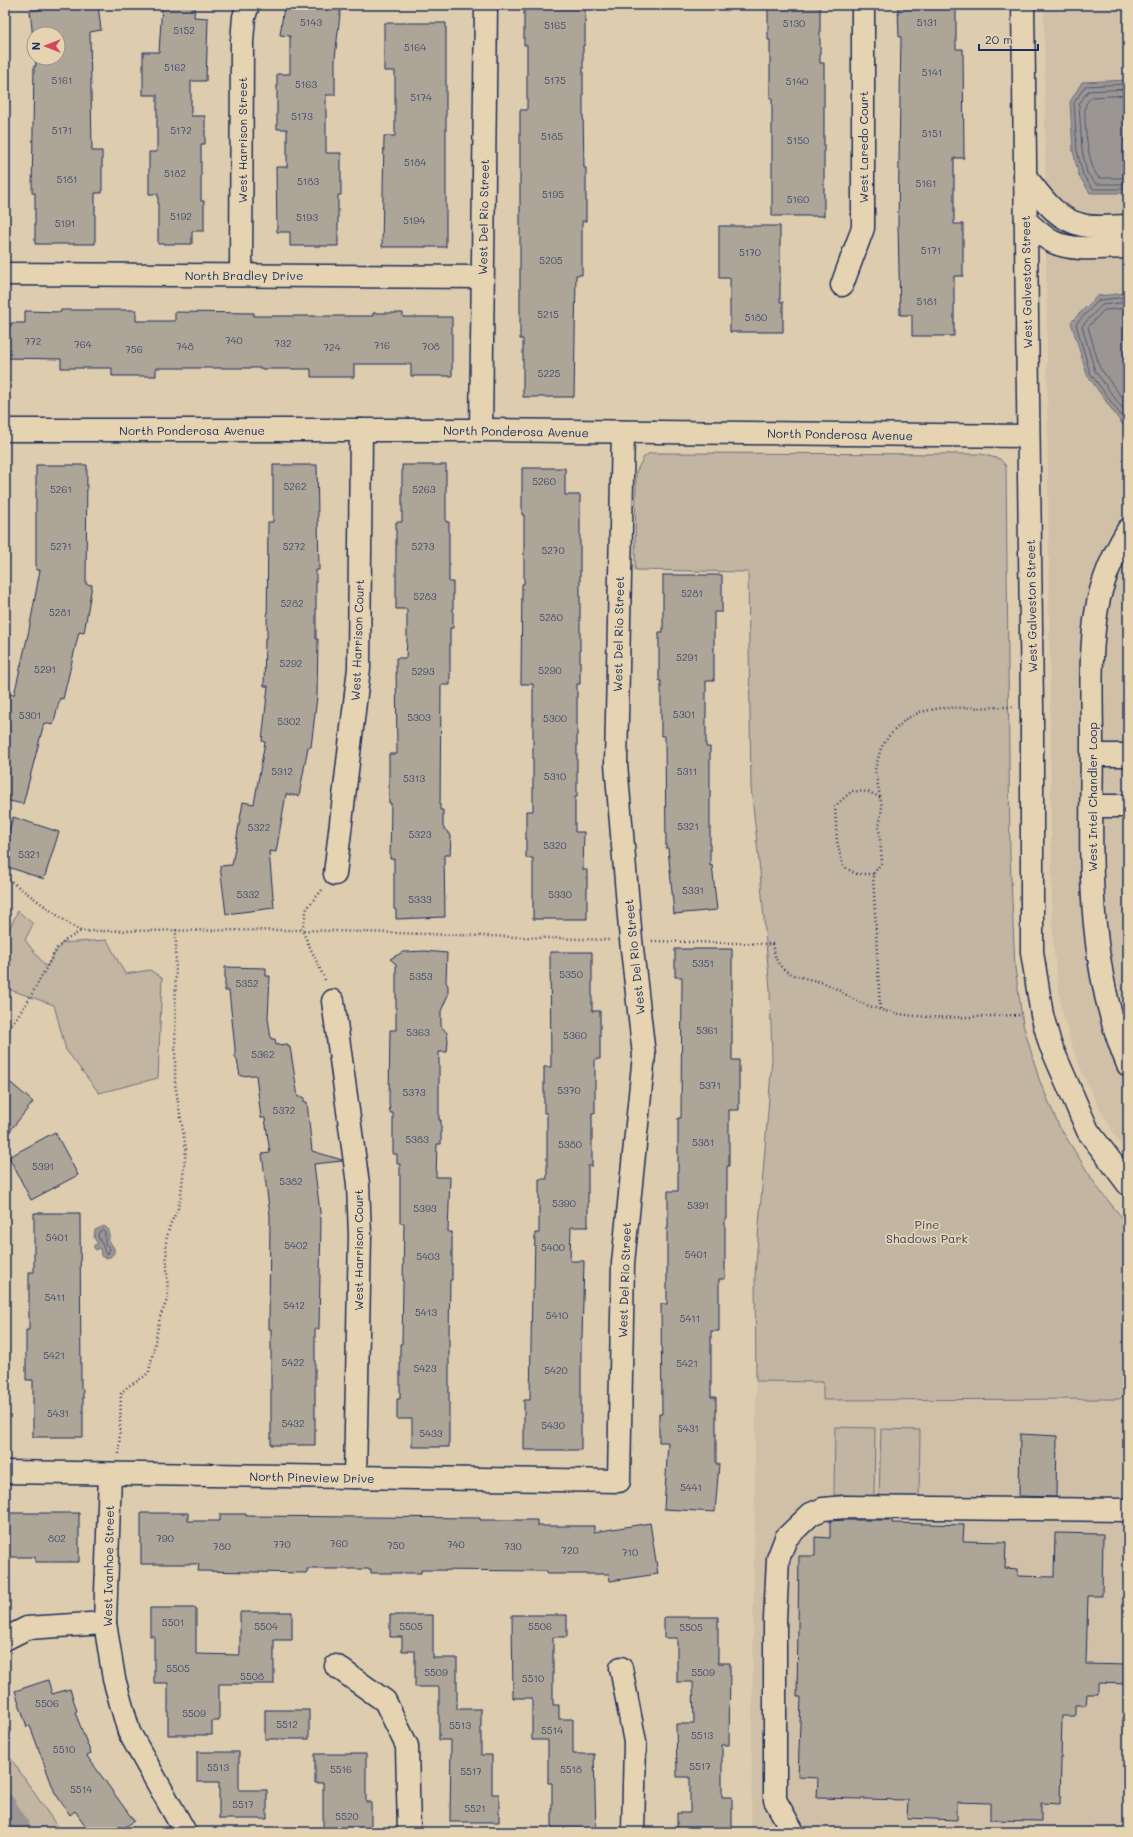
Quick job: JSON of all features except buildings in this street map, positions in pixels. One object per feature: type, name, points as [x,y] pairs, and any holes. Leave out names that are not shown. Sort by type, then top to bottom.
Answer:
[{"type":"street","name":"West Harrison Street","points":[[242,275],[242,41],[244,17],[248,5]]},
{"type":"street","name":"West Del Rio Street","points":[[481,430],[486,5]]},
{"type":"street","name":"West Laredo Court","points":[[842,285],[863,228],[863,5]]},
{"type":"street","name":"West Galveston Street","points":[[1023,5],[1032,707],[1032,952],[1042,1015],[1050,1044],[1088,1131],[1128,1184]]},
{"type":"street","points":[[1025,176],[1057,214],[1067,220],[1082,226],[1091,227],[1128,226]]},
{"type":"street","points":[[1026,221],[1047,238],[1060,244],[1077,247],[1128,247]]},
{"type":"street","name":"North Bradley Drive","points":[[5,274],[482,277]]},
{"type":"street","name":"North Ponderosa Avenue","points":[[5,430],[481,430],[1028,436]]},
{"type":"street","name":"West Harrison Court","points":[[335,874],[359,668],[361,430]]},
{"type":"street","name":"West Del Rio Street","points":[[619,1481],[622,1263],[644,1055],[631,940],[616,764],[623,432]]},
{"type":"street","name":"West Intel Chandler Loop","points":[[1128,530],[1105,574],[1092,638],[1093,900],[1097,952],[1108,1009],[1128,1065]]},
{"type":"street","points":[[1092,755],[1128,755]]},
{"type":"street","points":[[1092,806],[1128,806]]},
{"type":"street","name":"West Harrison Court","points":[[333,1001],[358,1184],[360,1235],[355,1477]]},
{"type":"street","name":"North Pineview Drive","points":[[5,1472],[619,1481]]},
{"type":"street","name":"West Ivanhoe Street","points":[[114,1474],[105,1624],[114,1679],[129,1732],[185,1832]]},
{"type":"street","points":[[792,1832],[775,1800],[774,1618],[778,1559],[786,1538],[801,1522],[811,1514],[823,1509],[845,1508],[1128,1510]]},
{"type":"street","points":[[5,1639],[28,1628],[105,1624]]},
{"type":"street","points":[[336,1666],[385,1702],[407,1746],[409,1832]]},
{"type":"street","points":[[621,1668],[635,1742],[633,1832]]},
{"type":"path","points":[[880,1009],[873,874],[882,862],[879,828],[882,807],[875,770],[881,748],[889,736],[906,719],[920,712],[941,708],[1032,707]]},
{"type":"path","points":[[873,874],[856,874],[843,866],[837,841],[835,806],[852,791],[869,792],[880,798]]},
{"type":"path","points":[[333,1001],[317,961],[302,930],[307,908],[335,874]]},
{"type":"path","points":[[5,877],[81,931],[114,932],[176,929],[302,930],[772,944],[779,964],[786,971],[797,976],[831,985],[863,1004],[880,1009],[927,1017],[1042,1015]]},
{"type":"path","points":[[114,1474],[121,1394],[126,1386],[143,1379],[149,1372],[160,1317],[168,1298],[166,1240],[181,1194],[186,1149],[175,1084],[176,929]]},
{"type":"path","points":[[5,1034],[28,1001],[57,948],[66,940],[81,931]]},
{"type":"shaded area","points":[[1044,5],[1128,5],[1128,1159],[1084,1077],[1072,1046],[1061,1007],[1054,953],[1052,920]]},
{"type":"shaded area","points":[[756,1381],[823,1382],[823,1400],[1119,1399],[1128,1393],[1128,1832],[751,1832]]},
{"type":"green space","name":"Pine Shadows Park","points":[[650,453],[981,454],[1000,459],[1006,466],[1010,856],[1015,968],[1023,1024],[1039,1079],[1059,1126],[1097,1187],[1128,1225],[1128,1393],[1119,1399],[823,1400],[823,1382],[756,1381],[755,1276],[772,1059],[770,990],[751,787],[748,572],[635,570],[636,472],[644,457]]},
{"type":"green space","points":[[18,911],[33,924],[25,940],[46,967],[62,943],[107,940],[125,974],[150,970],[162,978],[158,1078],[99,1093],[66,1050],[54,1005],[5,988],[5,938]]},
{"type":"green space","points":[[835,1427],[875,1428],[874,1496],[834,1495]]},
{"type":"green space","points":[[881,1429],[920,1430],[919,1497],[879,1496]]},
{"type":"green space","points":[[5,1750],[61,1832],[5,1832]]},
{"type":"water","points":[[1128,80],[1128,193],[1090,193],[1079,176],[1073,151],[1070,102],[1082,82]]},
{"type":"water","points":[[1128,293],[1128,432],[1087,375],[1071,322],[1097,296]]},
{"type":"water","points":[[104,1226],[109,1230],[109,1241],[114,1248],[113,1255],[107,1258],[101,1256],[100,1248],[96,1250],[94,1248],[94,1245],[98,1244],[94,1238],[95,1230]]},
{"type":"waterway","points":[[5,1804],[22,1832]]}]
